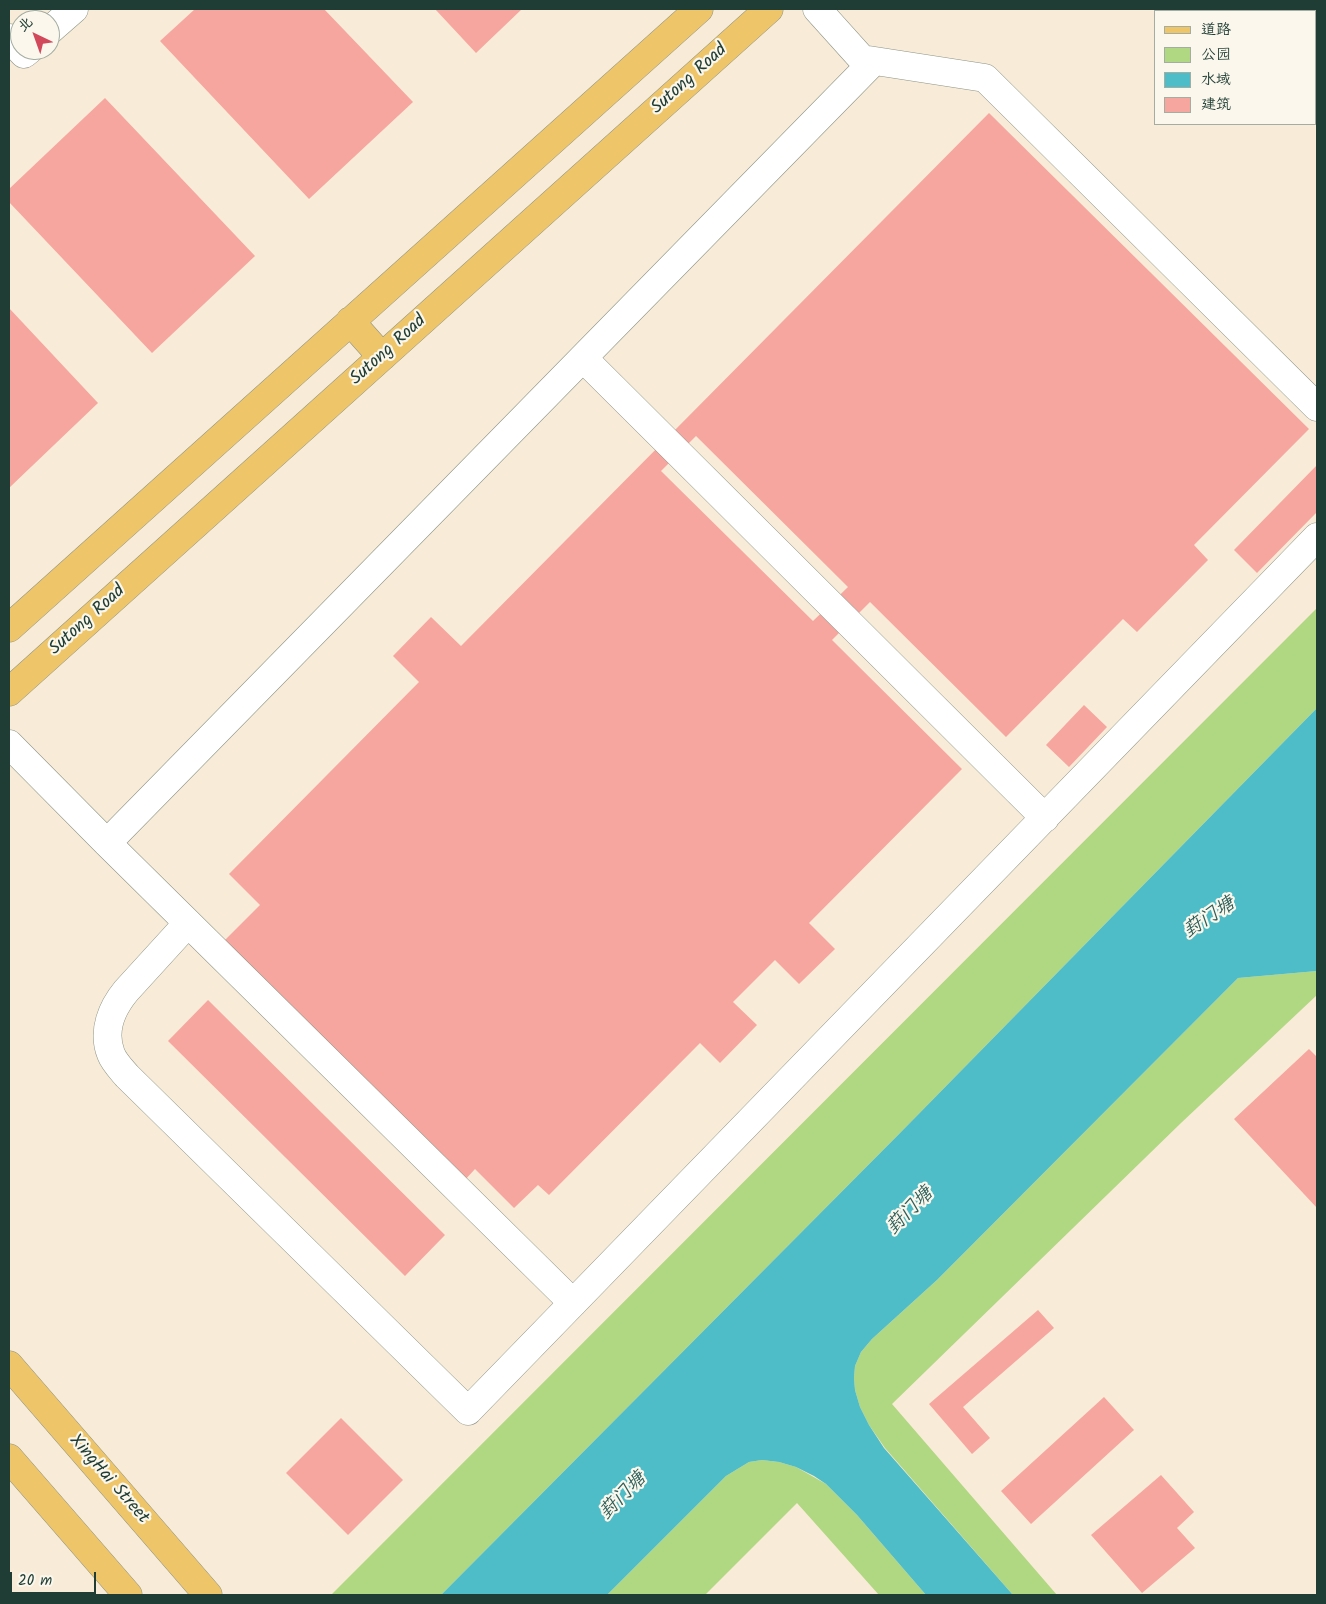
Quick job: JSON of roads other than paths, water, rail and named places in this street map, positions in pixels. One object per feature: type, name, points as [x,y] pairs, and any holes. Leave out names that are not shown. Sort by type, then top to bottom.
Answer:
[{"type":"main road","points":[[9,628],[699,9]]},
{"type":"main road","name":"Sutong Road","points":[[9,692],[769,9]]},
{"type":"main road","points":[[350,322],[382,357]]},
{"type":"main road","name":"XingHai Street","points":[[9,1365],[208,1595]]},
{"type":"main road","points":[[9,1458],[128,1595]]},
{"type":"lane","points":[[60,21],[74,9]]},
{"type":"lane","points":[[817,9],[862,59],[986,78],[1317,406]]},
{"type":"lane","points":[[107,843],[873,62]]},
{"type":"lane","points":[[583,358],[1045,818]]},
{"type":"lane","points":[[188,924],[118,1000],[113,1011],[107,1041],[113,1058],[126,1076],[468,1411],[1317,538]]},
{"type":"lane","points":[[9,744],[188,924],[573,1303]]},
{"type":"water","name":"葑门塘","points":[[1317,708],[1317,971],[1238,978],[937,1280],[872,1339],[861,1352],[855,1366],[855,1390],[860,1407],[884,1448],[1013,1595],[926,1595],[857,1515],[826,1484],[796,1467],[762,1460],[749,1462],[726,1476],[607,1595],[441,1595],[900,1133]]}]
